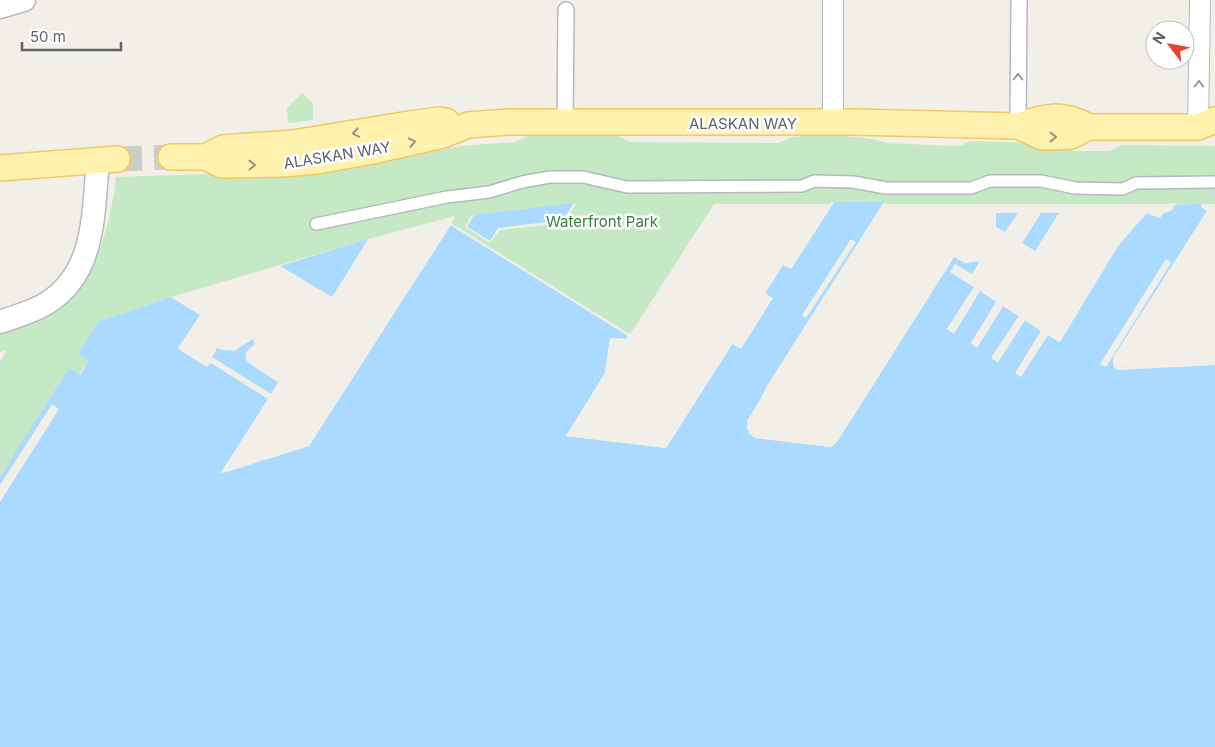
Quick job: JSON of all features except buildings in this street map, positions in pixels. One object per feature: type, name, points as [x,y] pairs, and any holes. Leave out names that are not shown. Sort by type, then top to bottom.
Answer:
[{"type":"main road","points":[[0,7],[24,0]]},
{"type":"main road","name":"ALASKAN WAY","points":[[171,157],[205,156],[222,165],[271,165],[317,161],[434,137],[468,125],[565,122],[833,122],[1018,126],[1043,117],[1056,117],[1073,118],[1089,127],[1209,128]]},
{"type":"main road","points":[[0,168],[108,160],[91,234],[78,273],[67,288],[45,304],[0,322]]},
{"type":"street","points":[[833,0],[833,122]]},
{"type":"street","points":[[1018,0],[1018,126]]},
{"type":"street","points":[[1200,0],[1209,128]]},
{"type":"street","points":[[565,122],[566,10]]},
{"type":"street","points":[[316,224],[447,197],[489,192],[522,182],[550,177],[584,177],[627,187],[802,186],[814,182],[853,182],[886,188],[972,188],[990,181],[1041,181],[1075,188],[1123,189],[1136,183],[1215,182]]},
{"type":"green space","points":[[302,93],[313,103],[313,120],[288,123],[287,108]]},
{"type":"green space","name":"Waterfront Park","points":[[827,135],[867,138],[886,143],[953,146],[971,141],[1062,144],[1074,151],[1109,151],[1122,145],[1215,146],[1215,204],[714,204],[629,336],[451,225],[455,216],[368,239],[171,297],[99,321],[78,354],[89,361],[0,477],[0,362],[7,350],[0,352],[0,327],[35,317],[61,306],[78,291],[87,277],[102,244],[116,177],[268,172],[361,166],[461,146],[515,142],[528,136],[617,136],[631,142],[779,143],[793,137]]},
{"type":"water","points":[[834,202],[884,202],[768,384],[746,427],[755,438],[831,447],[837,442],[954,257],[965,263],[980,261],[972,275],[955,264],[951,273],[974,287],[947,329],[954,333],[980,291],[997,302],[971,343],[977,347],[1003,306],[1019,316],[992,358],[998,362],[1025,320],[1041,331],[1016,373],[1021,377],[1048,334],[1060,342],[1118,246],[1154,205],[1201,204],[1201,207],[1207,211],[1113,358],[1114,368],[1215,365],[1215,747],[0,747],[0,477],[69,368],[80,375],[89,361],[78,354],[99,321],[171,297],[200,315],[178,348],[207,367],[217,348],[231,350],[253,339],[255,344],[246,352],[247,361],[279,382],[221,473],[309,446],[450,225],[629,336],[626,339],[610,338],[605,373],[566,436],[666,448],[783,265],[791,269]]},
{"type":"water","points":[[574,203],[563,220],[498,228],[490,241],[467,227],[474,215]]},
{"type":"water","points":[[996,213],[1018,213],[1005,232],[996,227]]},
{"type":"water","points":[[1041,213],[1059,213],[1035,252],[1022,243]]},
{"type":"water","points":[[368,239],[332,298],[280,266]]},
{"type":"pier","points":[[831,202],[834,202],[791,269],[783,265],[765,293],[773,298],[741,349],[732,344],[666,448],[566,436],[605,373],[610,338],[626,339],[628,336],[451,225],[309,446],[220,474],[268,399],[211,363],[207,367],[178,349],[200,315],[171,297],[174,296],[203,315],[182,348],[207,364],[209,357],[192,345],[203,327],[206,328],[212,339],[215,337],[219,340],[218,345],[225,348],[232,349],[254,337],[257,345],[248,353],[249,359],[281,381],[226,470],[307,444],[451,223],[631,335],[627,342],[612,341],[608,374],[570,434],[665,445],[781,263],[783,262],[790,266]],"holes":[[[253,339],[255,344],[246,352],[246,359],[250,364],[278,382],[271,394],[212,357],[217,348],[234,351]]]},
{"type":"pier","points":[[884,202],[886,204],[749,422],[751,432],[756,435],[830,445],[953,255],[965,261],[981,258],[983,261],[973,277],[956,268],[954,272],[976,288],[950,329],[953,330],[980,289],[999,302],[975,342],[977,344],[1002,304],[1022,315],[995,357],[997,358],[1024,318],[1044,330],[1020,374],[1046,332],[1059,339],[1115,245],[1144,211],[1150,205],[1177,203],[1171,211],[1164,213],[1160,218],[1146,213],[1118,246],[1059,342],[1048,335],[1021,377],[1015,373],[1041,331],[1025,320],[998,362],[991,358],[1019,316],[1003,306],[977,348],[971,343],[996,302],[980,291],[954,334],[947,329],[974,287],[950,272],[955,264],[972,274],[980,261],[965,263],[954,257],[837,442],[831,447],[755,438],[749,434],[747,421]]},
{"type":"pier","points":[[574,203],[576,204],[564,223],[500,230],[490,243],[465,227],[471,215],[474,215],[467,227],[490,241],[498,228],[563,220]]},
{"type":"pier","points":[[1201,204],[1204,204],[1209,212],[1116,359],[1115,364],[1119,368],[1212,361],[1215,365],[1118,370],[1114,368],[1113,358],[1207,211]]},
{"type":"pier","points":[[1041,210],[1060,210],[1062,213],[1035,254],[1019,243]],"holes":[[[1041,213],[1059,213],[1035,251],[1022,243]]]},
{"type":"pier","points":[[370,238],[333,300],[278,266],[332,297]]},
{"type":"pier","points":[[851,239],[856,242],[806,318],[802,315]]},
{"type":"pier","points":[[1166,259],[1171,263],[1106,367],[1100,364]]},
{"type":"pier","points":[[52,404],[59,409],[0,502],[0,485]]},
{"type":"tunnel","points":[[117,159],[171,157]]}]
